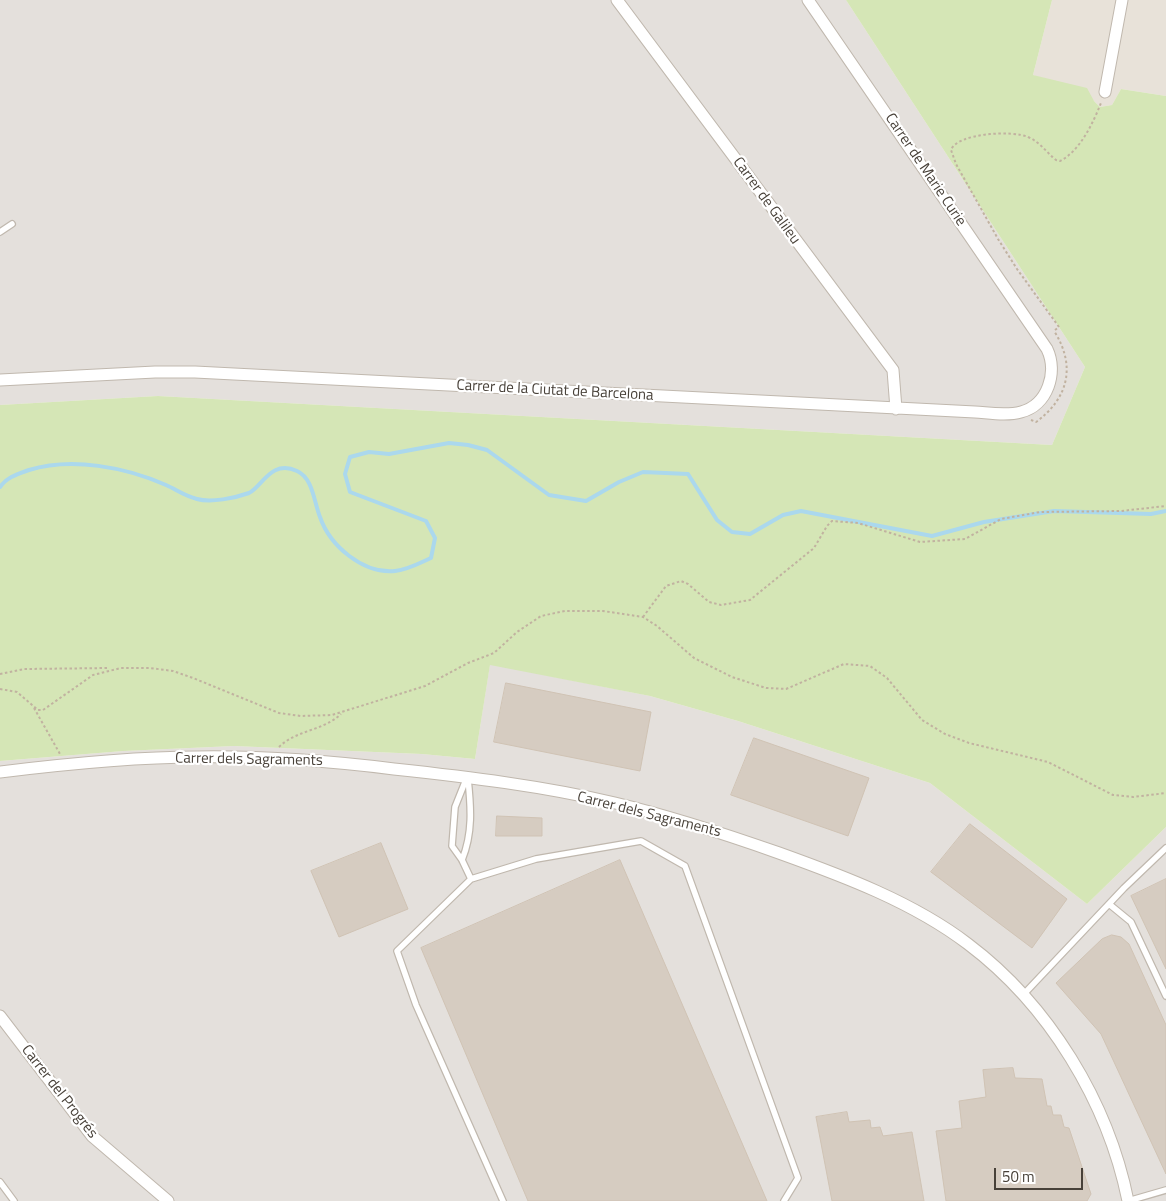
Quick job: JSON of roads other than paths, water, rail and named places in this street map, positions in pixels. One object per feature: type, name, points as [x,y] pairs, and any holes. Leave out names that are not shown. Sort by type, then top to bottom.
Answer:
[{"type":"street","name":"Carrer de Galileu","points":[[617,0],[892,370],[896,409]]},
{"type":"street","name":"Carrer de Marie Curie","points":[[808,0],[1042,340]]},
{"type":"street","points":[[1106,92],[1122,0]]},
{"type":"street","name":"Carrer de la Ciutat de Barcelona","points":[[0,380],[155,372],[196,372],[1008,414],[1026,410],[1043,397],[1050,382],[1051,359],[1042,340]]},
{"type":"street","name":"Carrer dels Sagraments","points":[[0,772],[67,764],[197,757],[332,762],[468,777],[615,803],[733,837],[822,869],[909,908],[968,943],[1023,995],[1053,1030],[1096,1103],[1122,1171],[1128,1201]]},
{"type":"street","name":"Carrer del Progrés","points":[[0,1016],[92,1136],[168,1201]]},
{"type":"lane","points":[[0,232],[12,224]]},
{"type":"lane","points":[[468,777],[455,807],[452,846],[462,860],[471,879]]},
{"type":"lane","points":[[462,860],[469,842],[471,803],[468,777]]},
{"type":"lane","points":[[503,1201],[416,1005],[397,951],[471,879],[536,859],[641,841],[685,866],[798,1178],[784,1201]]},
{"type":"lane","points":[[1023,995],[1166,848]]},
{"type":"lane","points":[[1110,904],[1131,922],[1166,996]]},
{"type":"lane","points":[[0,1182],[14,1201]]},
{"type":"lane","points":[[1128,1201],[1166,1190]]},
{"type":"waterway","points":[[0,487],[9,478],[29,470],[46,466],[80,464],[133,473],[166,485],[193,498],[216,500],[249,493],[274,471],[288,468],[302,474],[310,485],[325,528],[340,548],[360,563],[383,571],[409,568],[431,558],[435,538],[426,521],[350,492],[345,474],[350,457],[369,452],[389,454],[449,443],[487,450],[549,495],[586,501],[619,482],[643,472],[688,474],[717,520],[732,532],[750,534],[783,515],[801,511],[932,536],[984,522],[1054,511],[1151,514],[1166,511]]}]
